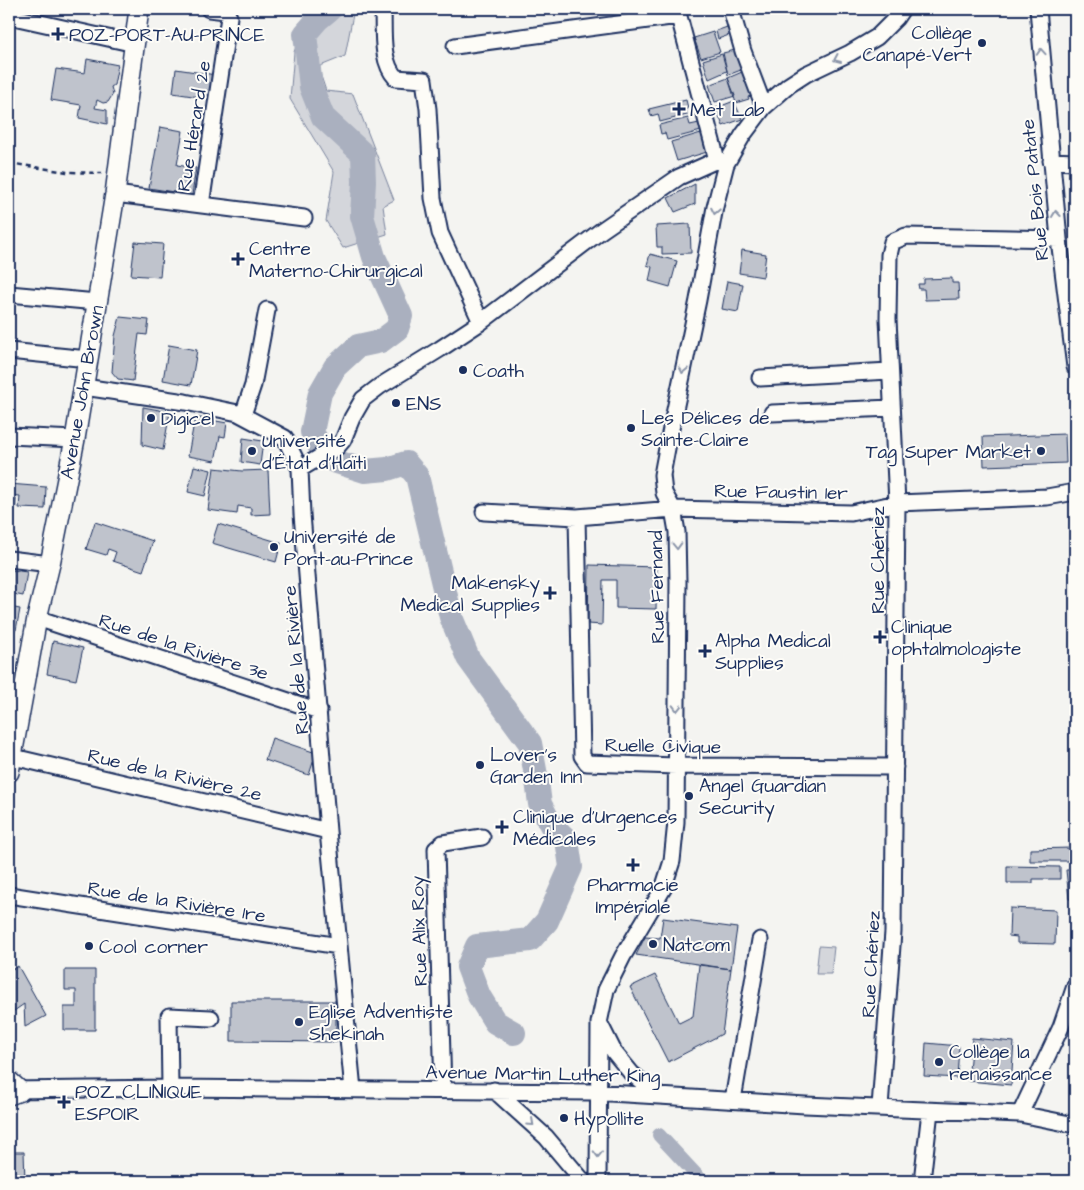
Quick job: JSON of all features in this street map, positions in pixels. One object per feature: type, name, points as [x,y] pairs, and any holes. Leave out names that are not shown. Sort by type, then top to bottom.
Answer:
[{"type":"main road","name":"Avenue John Brown","points":[[10,761],[16,689],[37,618],[50,564],[75,440],[117,174],[139,9]]},
{"type":"street","name":"Rue Hérard 2e","points":[[201,204],[229,17],[226,11],[209,9]]},
{"type":"street","points":[[383,9],[384,42],[390,71],[396,78],[424,80],[428,109],[433,198],[440,233],[481,322]]},
{"type":"street","points":[[731,9],[743,51],[764,107]]},
{"type":"street","name":"Rue Fernand","points":[[598,1181],[600,1023],[606,990],[623,956],[663,889],[672,861],[676,822],[677,532],[673,510],[664,493],[662,476],[698,300],[721,162],[764,107],[793,82],[877,37],[896,18],[902,9]]},
{"type":"street","name":"Rue Bois Patate","points":[[1038,9],[1059,239],[1075,367]]},
{"type":"street","points":[[300,469],[323,456],[343,440],[352,418],[363,399],[380,386],[481,322],[602,230],[679,177],[721,162],[677,12],[455,46]]},
{"type":"street","points":[[9,16],[135,44]]},
{"type":"street","points":[[1051,161],[1075,162]]},
{"type":"street","points":[[114,194],[304,218]]},
{"type":"street","name":"Rue Chériez","points":[[880,1107],[894,932],[898,503],[888,318],[889,255],[892,242],[906,236],[1059,239]]},
{"type":"street","points":[[9,294],[97,302]]},
{"type":"street","points":[[242,415],[253,385],[267,310]]},
{"type":"street","points":[[9,351],[88,359]]},
{"type":"street","points":[[760,378],[890,371]]},
{"type":"street","name":"Rue de la Rivière","points":[[84,387],[185,402],[238,413],[285,438],[300,469],[328,831],[353,1090]]},
{"type":"street","points":[[772,413],[892,408]]},
{"type":"street","points":[[9,436],[75,440]]},
{"type":"street","name":"Rue Faustin 1er","points":[[484,512],[577,517],[673,510],[851,513],[898,503],[1047,497],[1075,492]]},
{"type":"street","name":"Ruelle Civique","points":[[577,517],[582,756],[587,763],[676,766],[895,768]]},
{"type":"street","points":[[9,558],[50,564]]},
{"type":"street","name":"Rue de la Rivière 3e","points":[[37,618],[319,711]]},
{"type":"street","name":"Rue de la Rivière 2e","points":[[10,761],[328,831]]},
{"type":"street","name":"Rue Alix Roy","points":[[443,1090],[436,849],[443,843],[482,837]]},
{"type":"street","name":"Rue de la Rivière 1re","points":[[9,895],[339,946]]},
{"type":"street","points":[[733,1100],[760,940]]},
{"type":"street","points":[[1020,1114],[1057,1035],[1075,986]]},
{"type":"street","points":[[170,1088],[169,1016],[211,1018]]},
{"type":"street","points":[[600,1023],[614,1052],[632,1074],[658,1095]]},
{"type":"street","name":"Avenue Martin Luther King","points":[[12,1089],[170,1088],[598,1092],[930,1111],[1020,1114],[1075,1125]]},
{"type":"street","points":[[494,1090],[546,1137],[583,1181]]},
{"type":"street","points":[[922,1181],[930,1111]]},
{"type":"path","points":[[9,163],[67,172],[117,174]]},
{"type":"shaded area","points":[[304,9],[354,9],[345,56],[318,67],[326,91],[353,94],[394,200],[383,206],[387,234],[343,248],[326,221],[334,172],[290,99],[294,52],[309,12]]},
{"type":"shaded area","points":[[819,946],[834,947],[831,974],[816,974]]},
{"type":"building","points":[[730,26],[732,34],[718,39],[716,31]]},
{"type":"building","points":[[713,32],[720,52],[701,58],[694,38]]},
{"type":"building","points":[[739,49],[746,68],[728,75],[723,53]]},
{"type":"building","points":[[722,54],[727,71],[709,79],[703,60]]},
{"type":"building","points":[[87,59],[118,65],[114,85],[111,87],[113,94],[108,102],[103,103],[97,100],[95,108],[107,110],[107,124],[79,118],[81,105],[51,100],[56,69],[85,73]]},
{"type":"building","points":[[176,69],[216,75],[212,99],[173,93]]},
{"type":"building","points":[[742,72],[743,75],[746,73],[756,94],[748,97],[749,99],[736,103],[728,78]]},
{"type":"building","points":[[728,78],[735,96],[715,102],[709,85]]},
{"type":"building","points":[[686,100],[687,115],[660,122],[658,114],[651,116],[649,109]]},
{"type":"building","points":[[734,101],[742,119],[723,126],[716,108]]},
{"type":"building","points":[[688,118],[690,125],[699,123],[701,131],[667,140],[665,133],[661,134],[659,125]]},
{"type":"building","points":[[160,127],[183,131],[177,165],[196,168],[192,195],[149,188]]},
{"type":"building","points":[[701,133],[707,152],[677,161],[671,142]]},
{"type":"building","points":[[695,184],[695,204],[675,212],[668,198]]},
{"type":"building","points":[[690,224],[691,253],[662,254],[662,247],[657,247],[656,226]]},
{"type":"building","points":[[135,242],[163,244],[160,277],[131,275]]},
{"type":"building","points":[[742,250],[766,254],[763,277],[739,273]]},
{"type":"building","points":[[650,254],[677,261],[670,287],[649,281],[652,267],[647,265]]},
{"type":"building","points":[[952,278],[952,283],[958,283],[959,299],[925,300],[924,289],[919,289],[918,284],[924,284],[924,279]]},
{"type":"building","points":[[727,281],[743,284],[738,312],[722,309]]},
{"type":"building","points":[[120,317],[149,320],[147,335],[139,334],[133,381],[118,379],[112,372],[115,336]]},
{"type":"building","points":[[169,345],[197,350],[191,385],[163,380]]},
{"type":"building","points":[[143,407],[170,412],[163,450],[142,445]]},
{"type":"building","points":[[195,417],[227,423],[225,437],[220,436],[215,461],[188,456]]},
{"type":"building","points":[[1065,434],[1066,463],[984,466],[983,437]]},
{"type":"building","name":"Université d'État d'Haïti","points":[[243,438],[263,441],[260,465],[241,462]]},
{"type":"building","points":[[194,466],[211,470],[205,496],[188,492]]},
{"type":"building","points":[[214,468],[242,471],[268,470],[270,514],[251,515],[251,508],[238,506],[237,514],[208,510]]},
{"type":"building","points":[[9,484],[46,487],[45,509],[19,508],[20,496],[9,495]]},
{"type":"building","points":[[9,498],[16,499],[13,543],[9,543]]},
{"type":"building","points":[[95,522],[153,541],[143,571],[113,561],[116,552],[108,549],[106,555],[86,549]]},
{"type":"building","points":[[218,524],[281,543],[276,562],[212,543]]},
{"type":"building","points":[[589,565],[657,567],[656,609],[616,608],[616,580],[603,580],[602,625],[588,624]]},
{"type":"building","points":[[12,570],[27,572],[23,596],[9,593],[9,578],[11,578]]},
{"type":"building","points":[[9,607],[20,609],[16,630],[9,629]]},
{"type":"building","points":[[53,641],[83,648],[76,680],[47,674]]},
{"type":"building","points":[[272,738],[316,753],[309,775],[265,760]]},
{"type":"building","points":[[1071,848],[1071,861],[1030,861],[1030,849]]},
{"type":"building","points":[[1007,866],[1060,867],[1060,879],[1033,879],[1033,883],[1007,883]]},
{"type":"building","points":[[1066,870],[1075,870],[1075,899],[1069,899]]},
{"type":"building","points":[[1010,908],[1056,910],[1055,944],[1017,943],[1017,937],[1009,936]]},
{"type":"building","points":[[663,918],[737,928],[731,969],[636,955],[645,937],[660,938]]},
{"type":"building","name":"Natcom","points":[[699,965],[731,969],[722,1034],[668,1062],[630,987],[655,975],[679,1023],[693,1016]]},
{"type":"building","points":[[18,966],[46,1016],[25,1027],[24,1004],[14,1011],[9,1003],[9,971]]},
{"type":"building","points":[[65,970],[95,970],[95,1030],[64,1030],[64,1007],[76,1007],[76,990],[65,990]]},
{"type":"building","points":[[231,1001],[336,1001],[336,1042],[231,1041]]},
{"type":"building","points":[[972,1038],[1014,1042],[1011,1085],[968,1081]]},
{"type":"building","points":[[926,1043],[959,1046],[957,1078],[924,1076]]},
{"type":"building","points":[[9,1152],[24,1152],[25,1180],[9,1180]]},
{"type":"waterway","points":[[330,9],[305,34],[311,87],[323,117],[363,154],[362,216],[374,257],[401,316],[397,329],[381,341],[358,346],[335,367],[320,393],[312,432],[319,445],[334,461],[365,471],[387,469],[406,463],[417,476],[451,617],[468,658],[530,743],[540,804],[551,825],[567,840],[571,867],[547,921],[530,940],[477,946],[468,967],[479,996],[495,1022],[514,1033]]},
{"type":"waterway","points":[[659,1135],[702,1181]]},
{"type":"place","name":"POZ-PORT-AU-PRINCE","points":[[58,34]]},
{"type":"place","name":"Collège Canapé-Vert","points":[[982,43]]},
{"type":"place","name":"Met Lab","points":[[679,109]]},
{"type":"place","name":"Centre Materno-Chirurgical","points":[[238,259]]},
{"type":"place","name":"Coath","points":[[463,370]]},
{"type":"place","name":"ENS","points":[[396,403]]},
{"type":"place","name":"Digicel","points":[[151,418]]},
{"type":"place","name":"Les Délices de Sainte-Claire","points":[[631,428]]},
{"type":"place","name":"Université d'État d'Haïti","points":[[252,451]]},
{"type":"place","name":"Tag Super Market","points":[[1041,451]]},
{"type":"place","name":"Université de Port-au-Prince","points":[[274,547]]},
{"type":"place","name":"Makensky Medical Supplies","points":[[550,593]]},
{"type":"place","name":"Clinique ophtalmologiste","points":[[880,637]]},
{"type":"place","name":"Alpha Medical Supplies","points":[[705,651]]},
{"type":"place","name":"Lover’s Garden Inn","points":[[480,765]]},
{"type":"place","name":"Angel Guardian Security","points":[[689,796]]},
{"type":"place","name":"Clinique d’Urgences Médicales","points":[[502,827]]},
{"type":"place","name":"Pharmacie Impériale","points":[[633,865]]},
{"type":"place","name":"Natcom","points":[[653,944]]},
{"type":"place","name":"Cool corner","points":[[89,946]]},
{"type":"place","name":"Eglise Adventiste Shekinah","points":[[299,1022]]},
{"type":"place","name":"Collège la renaissance","points":[[939,1062]]},
{"type":"place","name":"POZ CLINIQUE ESPOIR","points":[[64,1102]]},
{"type":"place","name":"Hypollite","points":[[564,1118]]}]
